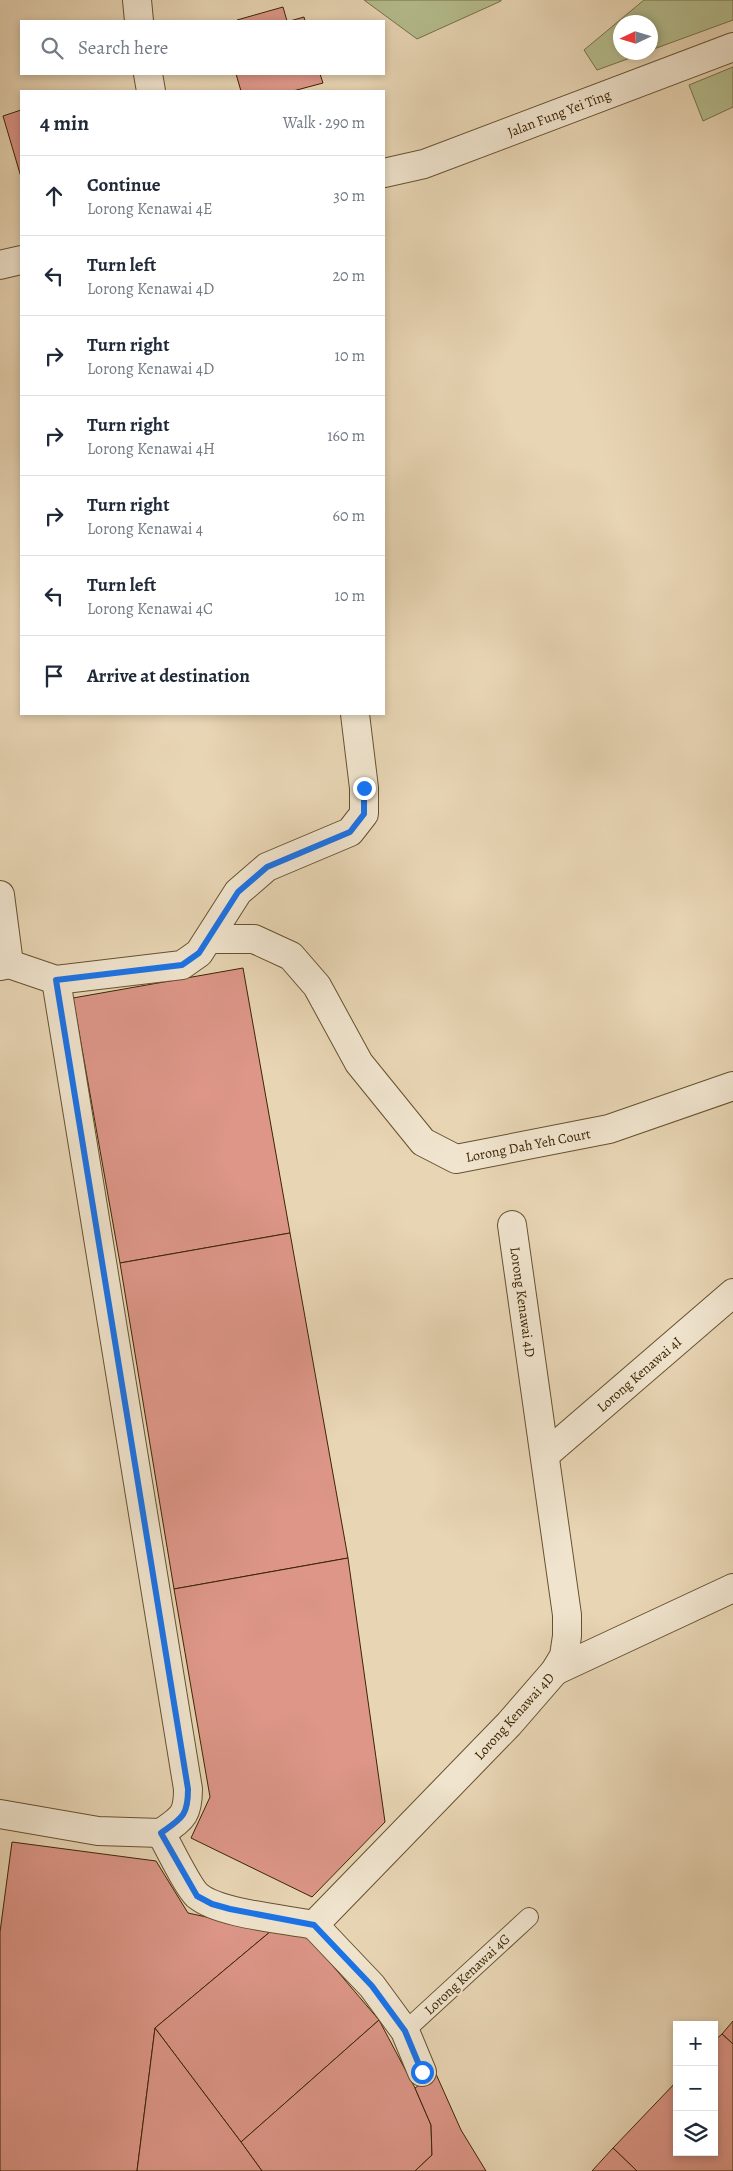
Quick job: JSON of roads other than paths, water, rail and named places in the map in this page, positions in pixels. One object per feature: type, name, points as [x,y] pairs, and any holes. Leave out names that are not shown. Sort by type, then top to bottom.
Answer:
[{"type":"street","points":[[137,0],[139,20]]},
{"type":"street","name":"Jalan Fung Yei Ting","points":[[385,173],[424,164],[733,47]]},
{"type":"street","points":[[148,75],[152,90]]},
{"type":"street","points":[[0,265],[20,260]]},
{"type":"street","points":[[0,895],[4,965],[56,980],[182,965],[199,953],[210,939],[238,892],[267,867],[350,832],[364,814],[364,788],[355,715]]},
{"type":"street","name":"Lorong Dah Yeh Court","points":[[210,939],[254,939],[291,956],[317,986],[360,1063],[423,1142],[456,1159],[609,1129],[733,1086]]},
{"type":"street","points":[[0,1814],[98,1831],[161,1833],[178,1821],[188,1807],[188,1789],[56,980]]},
{"type":"street","name":"Lorong Kenawai 4D","points":[[314,1925],[509,1724],[556,1671],[564,1656],[567,1622],[512,1225]]},
{"type":"street","name":"Lorong Kenawai 4I","points":[[545,1455],[733,1292]]},
{"type":"street","points":[[556,1671],[733,1588]]},
{"type":"street","points":[[161,1833],[197,1896],[212,1904],[230,1909],[314,1925],[372,1986],[405,2031],[422,2072]]},
{"type":"lane","name":"Lorong Kenawai 4G","points":[[405,2031],[530,1917]]}]
